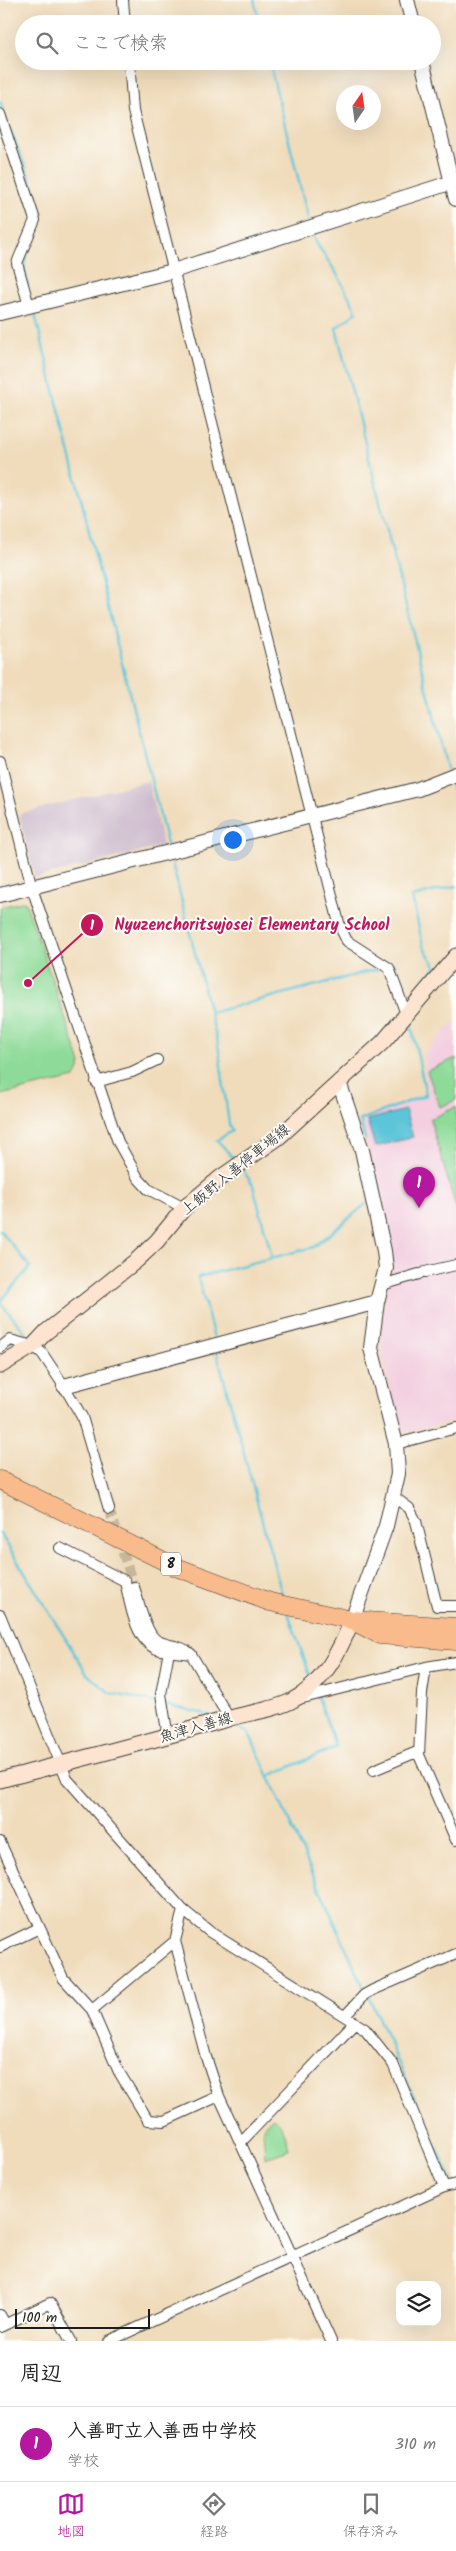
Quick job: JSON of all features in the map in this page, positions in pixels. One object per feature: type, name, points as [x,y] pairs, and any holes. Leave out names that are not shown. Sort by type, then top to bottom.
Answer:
[{"type":"highway","name":"8","points":[[0,1480],[176,1567],[217,1584],[270,1602],[352,1620],[456,1628]]},
{"type":"highway","name":"8","points":[[352,1620],[380,1635],[456,1641]]},
{"type":"main road","name":"上飯野入善停車場線","points":[[0,1366],[33,1346],[46,1332],[137,1260],[157,1241],[184,1208],[220,1178],[279,1137],[383,1042],[456,956]]},
{"type":"main road","name":"魚津入善線","points":[[0,1780],[168,1737],[292,1701],[312,1686],[330,1665],[344,1642],[352,1620]]},
{"type":"street","points":[[124,0],[125,15]]},
{"type":"street","points":[[406,0],[410,15]]},
{"type":"street","points":[[130,70],[133,111],[340,927],[347,941],[389,968],[406,1014]]},
{"type":"street","points":[[424,70],[454,181],[456,199]]},
{"type":"street","points":[[0,114],[35,220],[17,263],[29,306]]},
{"type":"street","points":[[0,313],[173,271],[454,181]]},
{"type":"street","points":[[0,761],[32,888],[96,1082],[118,1142],[138,1178],[148,1189],[184,1208]]},
{"type":"street","points":[[0,895],[418,789],[456,774]]},
{"type":"street","points":[[96,1082],[132,1072],[157,1060]]},
{"type":"street","points":[[339,1082],[362,1150],[386,1268],[377,1302],[371,1348],[396,1444],[398,1474],[386,1526],[352,1620]]},
{"type":"street","points":[[382,1285],[456,1265]]},
{"type":"street","points":[[64,1386],[377,1302]]},
{"type":"street","points":[[0,1348],[10,1340],[33,1346],[42,1354],[64,1386],[82,1417],[109,1509]]},
{"type":"street","points":[[396,1444],[456,1428]]},
{"type":"street","points":[[394,1497],[409,1508],[416,1521],[437,1606],[456,1606]]},
{"type":"street","points":[[60,1548],[125,1581],[139,1632],[147,1643],[156,1648],[191,1654]]},
{"type":"street","points":[[134,1587],[149,1631],[155,1639],[185,1648],[191,1654],[229,1718]]},
{"type":"street","points":[[0,1615],[59,1764],[67,1779],[183,1910],[210,1932],[365,2029],[393,2064],[444,2187]]},
{"type":"street","points":[[168,1737],[161,1694],[169,1651]]},
{"type":"street","points":[[292,1701],[426,1667],[456,1662]]},
{"type":"street","points":[[426,1667],[422,1693],[419,1755],[456,1840]]},
{"type":"street","points":[[374,1770],[419,1751]]},
{"type":"street","points":[[0,1842],[63,1978],[92,2010],[119,2072],[148,2120],[164,2121],[219,2096]]},
{"type":"street","points":[[183,1910],[175,1941],[206,2058],[219,2096],[331,2341]]},
{"type":"street","points":[[0,1947],[39,1928]]},
{"type":"street","points":[[92,2010],[175,1941]]},
{"type":"street","points":[[345,2016],[364,1995],[372,1990],[456,1954]]},
{"type":"street","points":[[241,2142],[355,2022]]},
{"type":"street","points":[[109,2341],[294,2258],[444,2187],[456,2184]]},
{"type":"street","points":[[2,2322],[50,2303],[71,2341]]},
{"type":"shaded area","points":[[148,781],[163,846],[35,878],[19,814]]},
{"type":"shaded area","points":[[456,1020],[456,1421],[400,1434],[380,1348],[384,1303],[393,1263],[369,1152],[359,1120],[428,1096],[423,1055]]},
{"type":"green space","points":[[25,901],[81,1064],[75,1078],[0,1095],[0,907]]},
{"type":"green space","points":[[456,1058],[456,1100],[440,1107],[427,1071]]},
{"type":"green space","points":[[456,1107],[456,1208],[430,1119]]},
{"type":"green space","points":[[272,2117],[282,2127],[289,2150],[265,2158],[263,2127]]},
{"type":"water","points":[[405,1110],[413,1137],[375,1147],[367,1120]]},
{"type":"waterway","points":[[254,0],[258,15]]},
{"type":"waterway","points":[[271,70],[309,222]]},
{"type":"waterway","points":[[0,102],[4,112]]},
{"type":"waterway","points":[[10,129],[37,201],[39,221]]},
{"type":"waterway","points":[[312,232],[315,241],[337,274],[357,312],[336,328],[448,772]]},
{"type":"waterway","points":[[27,251],[24,267],[28,285]]},
{"type":"waterway","points":[[34,310],[168,848]]},
{"type":"waterway","points":[[451,782],[456,802]]},
{"type":"waterway","points":[[170,855],[218,1044],[229,1124],[232,1131],[217,1140],[236,1161]]},
{"type":"waterway","points":[[415,993],[436,967],[423,946],[412,897],[456,886]]},
{"type":"waterway","points":[[392,966],[395,965],[402,988]]},
{"type":"waterway","points":[[210,1013],[382,968]]},
{"type":"waterway","points":[[365,1139],[360,1120],[426,1095],[410,1019]]},
{"type":"waterway","points":[[372,1164],[378,1192]]},
{"type":"waterway","points":[[242,1169],[253,1185],[272,1257]]},
{"type":"waterway","points":[[215,1342],[198,1277],[314,1247],[366,1204]]},
{"type":"waterway","points":[[0,1230],[30,1267],[0,1302]]},
{"type":"waterway","points":[[0,1302],[29,1337]]},
{"type":"waterway","points":[[216,1350],[283,1598]]},
{"type":"waterway","points":[[0,1533],[88,1675],[110,1693],[159,1703]]},
{"type":"waterway","points":[[288,1613],[311,1678]]},
{"type":"waterway","points":[[269,1776],[336,1747],[318,1697]]},
{"type":"waterway","points":[[164,1704],[212,1716]]},
{"type":"waterway","points":[[231,1724],[248,1733],[252,1739],[365,1990]]},
{"type":"waterway","points":[[368,1995],[452,2181]]},
{"type":"tunnel","points":[[109,1509],[134,1587]]},
{"type":"place","name":"Nyuzenchoritsujosei Elementary School","points":[[28,983]]},
{"type":"place","name":"入善町立入善西中学校","points":[[419,1208]]}]
